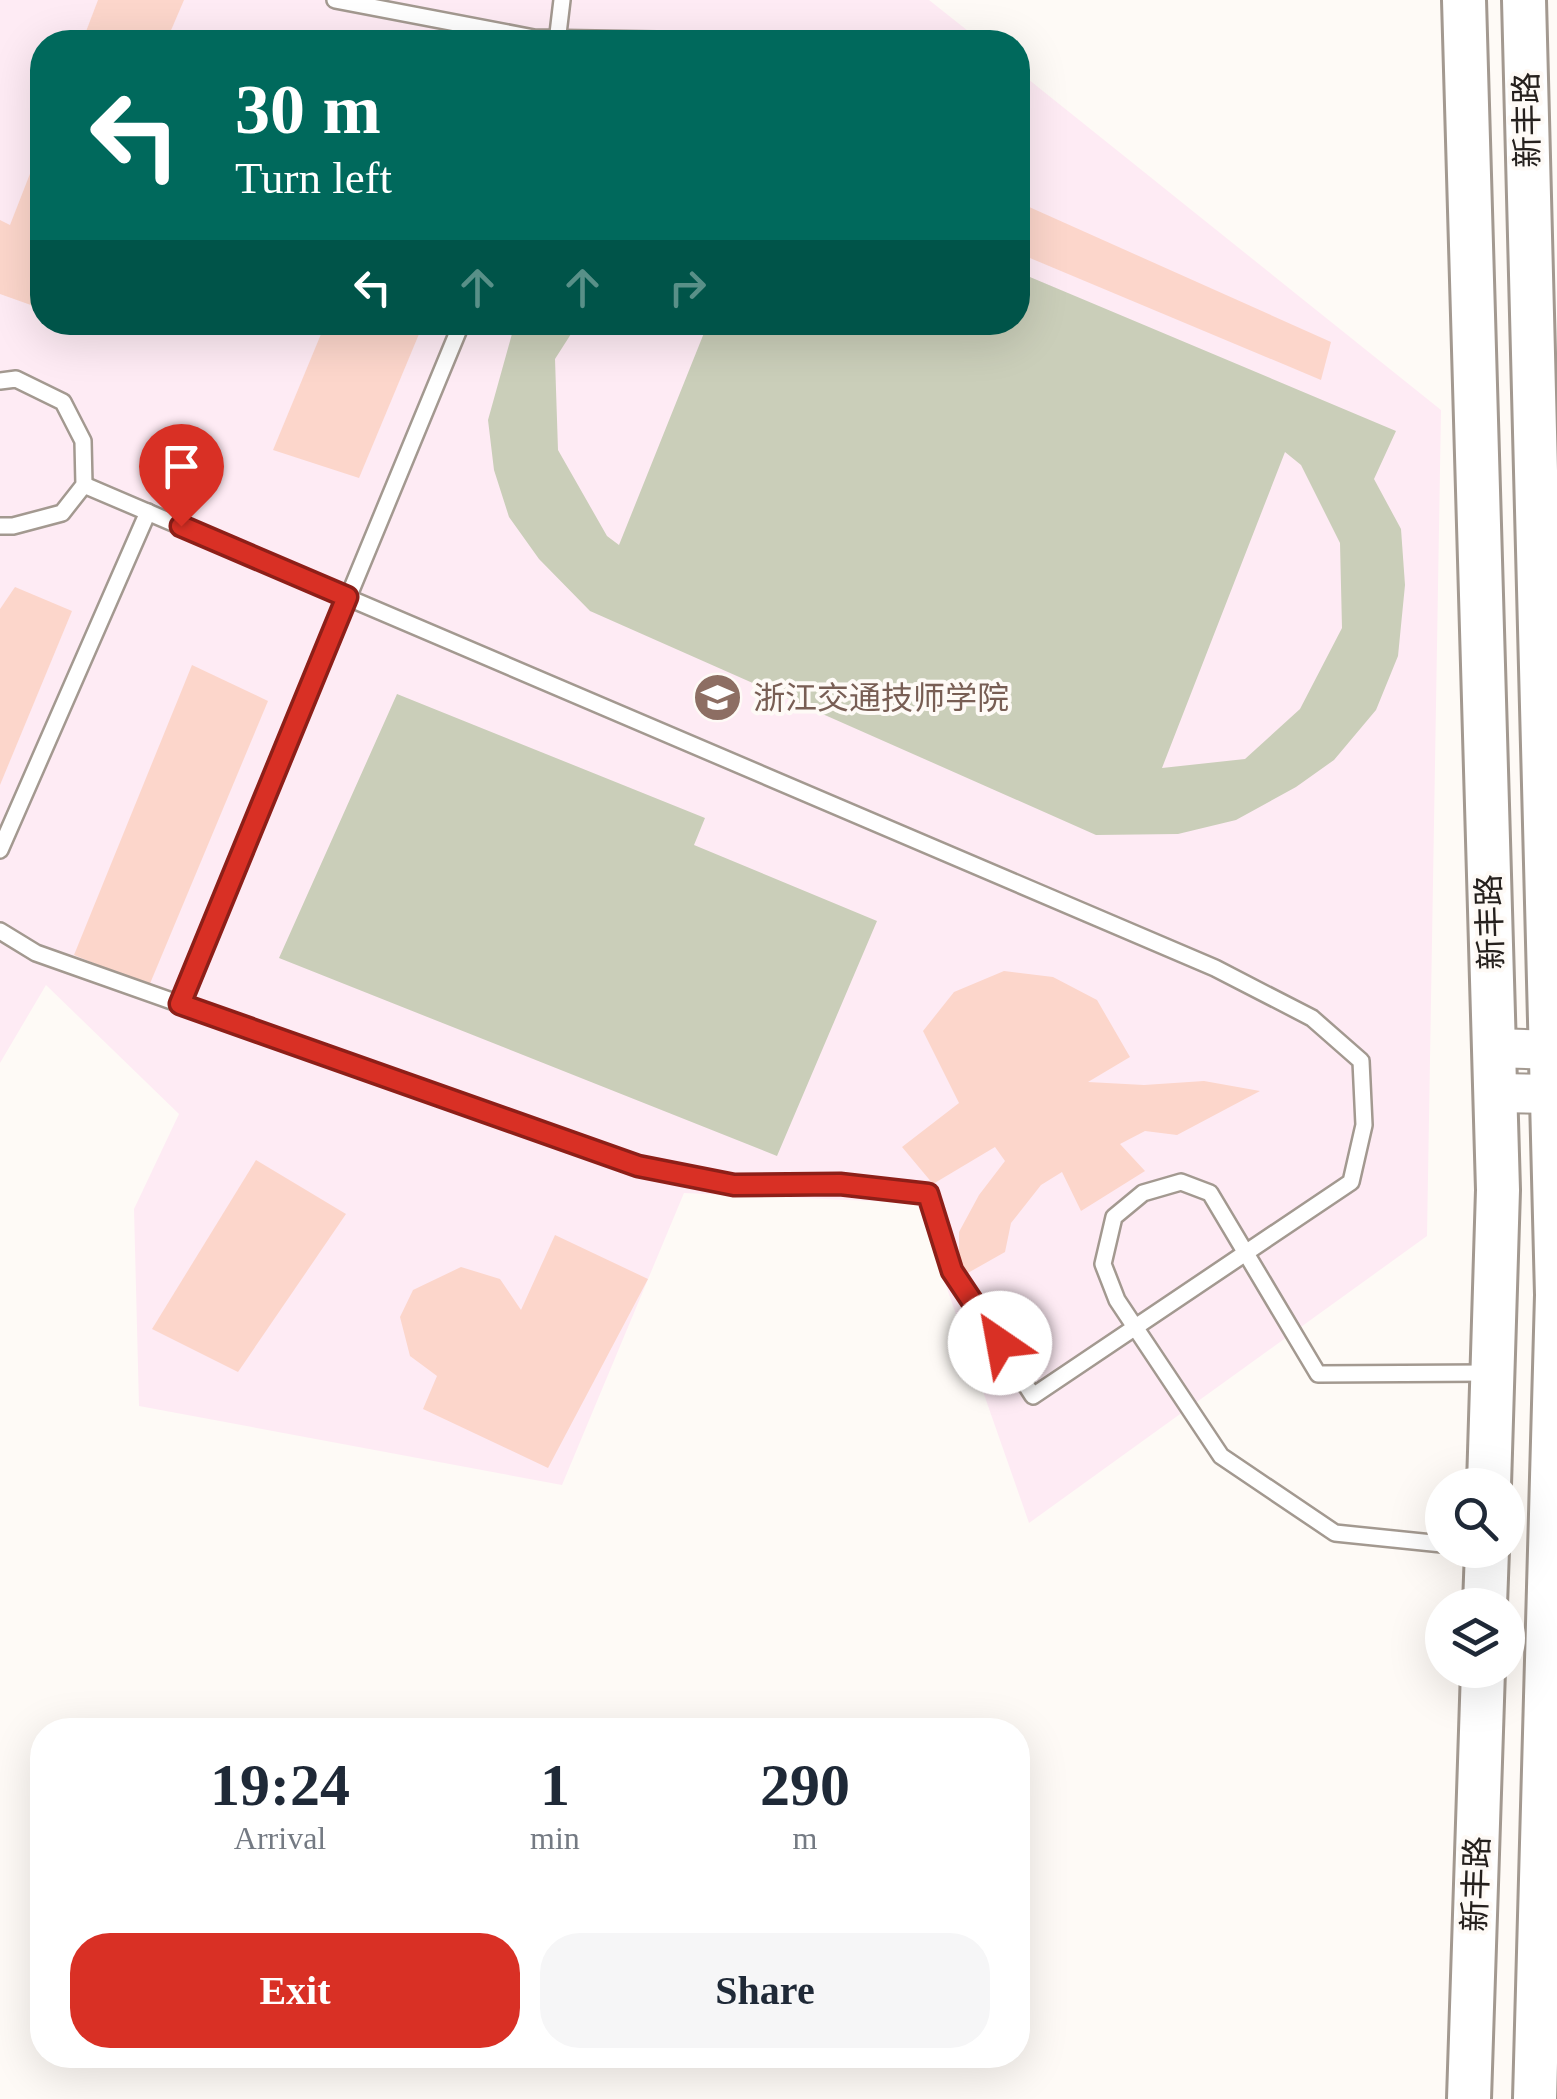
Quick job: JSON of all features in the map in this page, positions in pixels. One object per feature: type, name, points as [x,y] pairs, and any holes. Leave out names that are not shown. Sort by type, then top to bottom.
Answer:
[{"type":"main road","name":"新丰路","points":[[1464,0],[1498,1190],[1489,1468]]},
{"type":"main road","name":"新丰路","points":[[1524,0],[1554,1050],[1557,1295],[1535,2099]]},
{"type":"main road","name":"新丰路","points":[[1469,2099],[1482,1688]]},
{"type":"street","points":[[1494,1048],[1554,1050]]},
{"type":"street","points":[[1496,1093],[1554,1094]]},
{"type":"lane","points":[[335,0],[492,30]]},
{"type":"lane","points":[[559,30],[562,0]]},
{"type":"lane","points":[[180,1004],[457,335]]},
{"type":"lane","points":[[0,381],[16,379],[62,402],[83,441],[84,484],[62,513],[0,526]]},
{"type":"lane","points":[[0,930],[36,953],[638,1166],[734,1185],[840,1184],[928,1194],[952,1271],[1034,1396],[1351,1182],[1364,1125],[1361,1061],[1312,1018],[1216,968],[84,484]]},
{"type":"lane","points":[[0,850],[148,512]]},
{"type":"lane","points":[[1425,1542],[1335,1533],[1222,1456],[1117,1300],[1104,1264],[1114,1217],[1143,1194],[1180,1182],[1210,1193],[1318,1374],[1492,1373]]},
{"type":"shaded area","name":"浙江交通技师学院","points":[[0,0],[929,0],[967,30],[30,30],[30,335],[1030,335],[1030,81],[1441,410],[1427,1236],[1029,1523],[917,1203],[684,1193],[562,1485],[139,1406],[134,1209],[179,1114],[46,985],[0,1063]]},
{"type":"green space","points":[[1030,277],[1396,431],[1374,479],[1401,529],[1405,585],[1398,656],[1376,710],[1334,760],[1296,787],[1236,820],[1178,834],[1096,835],[590,611],[539,559],[509,517],[494,470],[488,420],[512,335],[570,335],[555,359],[558,450],[607,536],[619,545],[703,335],[1030,335]],"holes":[[[1285,452],[1301,465],[1340,543],[1342,628],[1300,709],[1245,759],[1162,768]]]},
{"type":"green space","points":[[397,694],[705,818],[694,845],[877,921],[777,1156],[279,958]]},
{"type":"building","points":[[98,0],[184,0],[171,30],[87,30]]},
{"type":"building","points":[[30,174],[30,305],[0,294],[0,220],[10,225]]},
{"type":"building","points":[[1030,207],[1331,342],[1321,380],[1030,258]]},
{"type":"building","points":[[321,335],[419,335],[359,478],[273,450]]},
{"type":"building","points":[[15,587],[72,611],[0,785],[0,609]]},
{"type":"building","points":[[192,665],[268,701],[149,986],[74,955]]},
{"type":"building","points":[[1004,971],[1053,977],[1097,1000],[1130,1057],[1088,1082],[1144,1085],[1204,1081],[1260,1091],[1177,1135],[1145,1131],[1120,1144],[1145,1171],[1081,1211],[1062,1172],[1041,1185],[1011,1223],[1005,1252],[959,1278],[959,1232],[979,1195],[1005,1161],[995,1147],[933,1184],[902,1147],[959,1103],[923,1031],[954,992]]},
{"type":"building","points":[[256,1160],[346,1214],[238,1372],[152,1329]]},
{"type":"building","points":[[555,1235],[648,1279],[548,1468],[423,1409],[437,1376],[410,1356],[400,1317],[413,1290],[461,1267],[500,1279],[521,1310]]},
{"type":"place","name":"浙江交通技师学院","points":[[718,698]]},
{"type":"route","points":[[181,526],[347,597],[180,1004],[638,1166],[734,1185],[840,1184],[928,1194],[952,1271],[1000,1343]]}]
